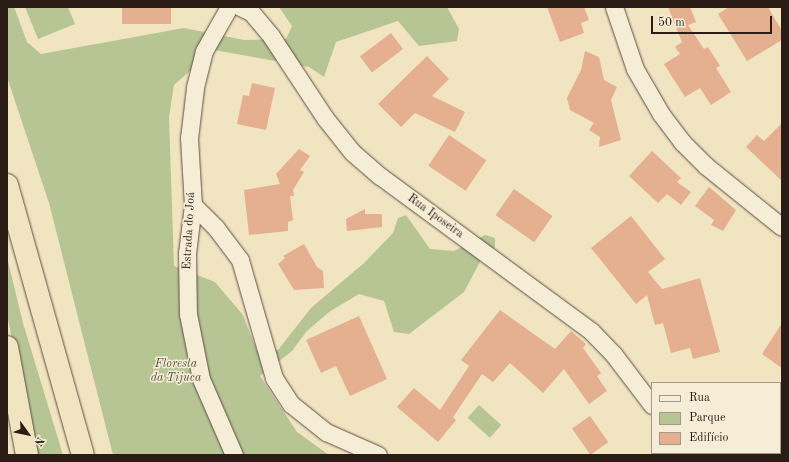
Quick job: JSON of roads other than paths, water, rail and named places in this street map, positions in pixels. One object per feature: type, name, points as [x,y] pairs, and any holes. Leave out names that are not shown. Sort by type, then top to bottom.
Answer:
[{"type":"highway","points":[[7,185],[82,454]]},
{"type":"highway","points":[[7,347],[27,455]]},
{"type":"street","name":"Estrada do Joá","points":[[228,7],[204,51],[195,88],[189,138],[193,205],[187,261],[188,314],[193,348],[201,379],[234,455]]},
{"type":"street","name":"Rua Iposeira","points":[[240,7],[251,12],[271,36],[325,118],[352,152],[380,176],[591,331],[614,355],[651,404]]},
{"type":"street","points":[[614,7],[635,69],[661,114],[682,142],[706,166],[782,227]]},
{"type":"street","points":[[193,205],[216,228],[240,260],[274,378],[291,404],[326,432],[378,455]]},
{"type":"park label","name":"Floresta da Tijuca","points":[[176,372]]}]
